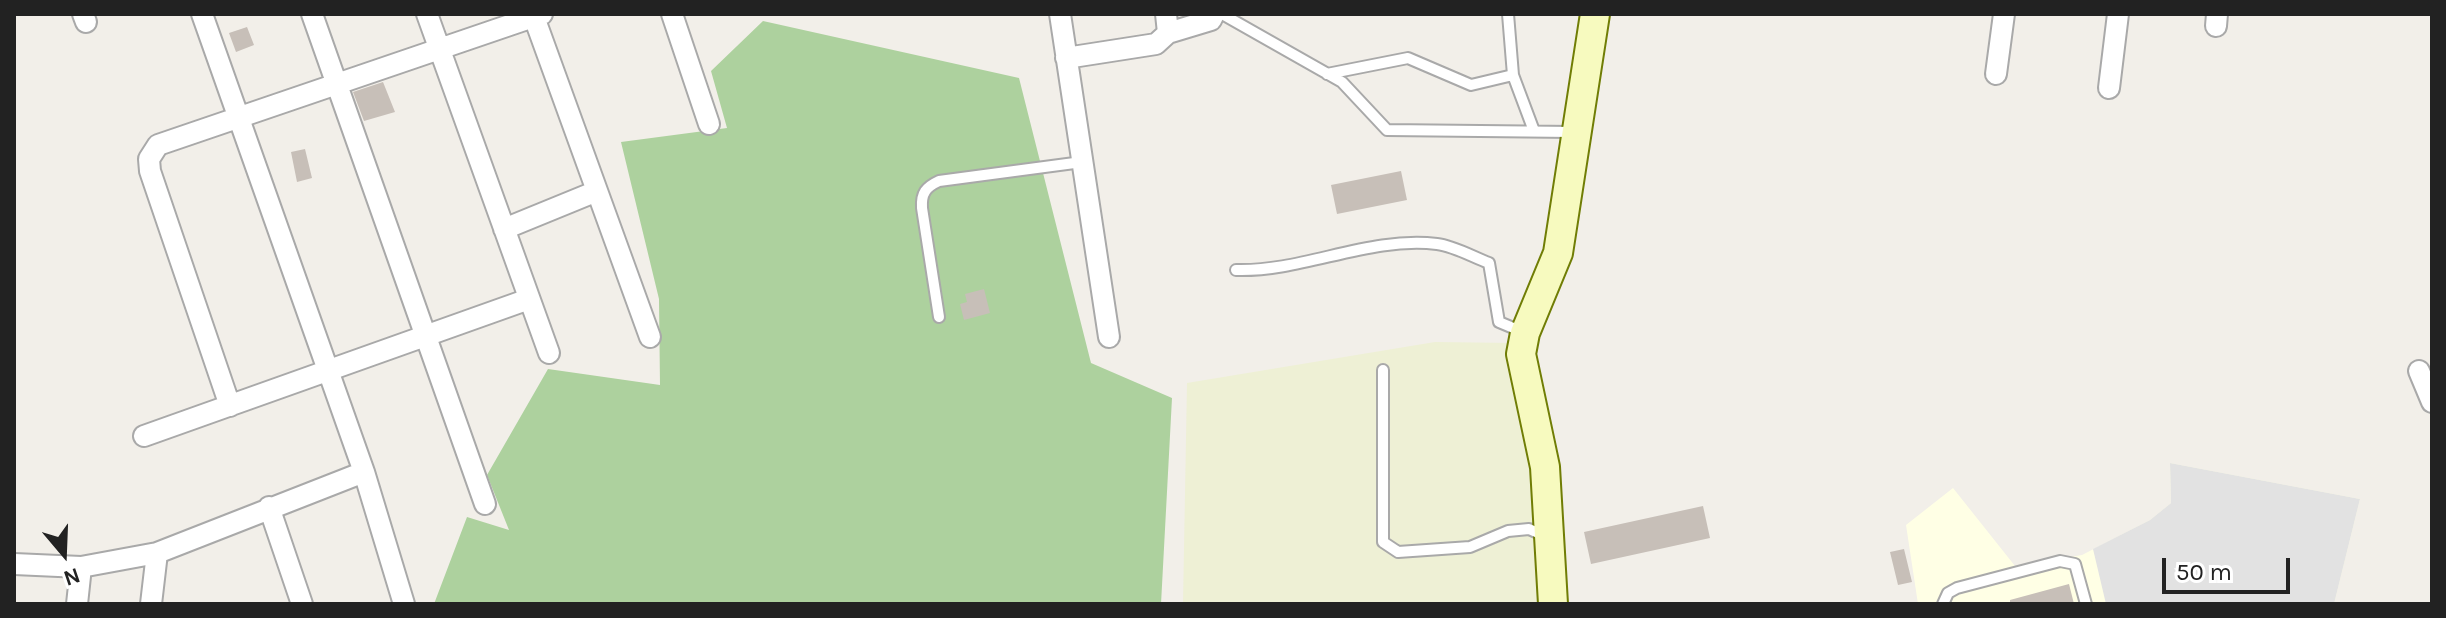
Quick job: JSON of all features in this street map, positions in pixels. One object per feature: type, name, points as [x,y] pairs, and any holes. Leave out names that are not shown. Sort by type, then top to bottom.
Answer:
[{"type":"street","points":[[202,14],[364,472],[404,604]]},
{"type":"street","points":[[312,14],[485,504]]},
{"type":"street","points":[[427,14],[549,353]]},
{"type":"street","points":[[672,14],[709,124]]},
{"type":"street","points":[[1060,14],[1109,337]]},
{"type":"street","points":[[1066,58],[1156,44],[1167,23],[1211,20],[1214,14]]},
{"type":"street","points":[[1553,604],[1545,467],[1523,370],[1525,333],[1558,253],[1595,14]]},
{"type":"street","points":[[1996,74],[2004,14]]},
{"type":"street","points":[[2109,88],[2118,14]]},
{"type":"street","points":[[230,406],[150,171],[149,159],[158,145],[538,16],[650,337]]},
{"type":"street","points":[[504,229],[597,191]]},
{"type":"street","points":[[144,436],[529,299]]},
{"type":"street","points":[[2419,371],[2432,402]]},
{"type":"street","points":[[14,564],[81,567],[157,553],[364,472]]},
{"type":"street","points":[[269,507],[302,604]]},
{"type":"street","points":[[151,604],[157,553]]},
{"type":"street","points":[[77,604],[81,567]]},
{"type":"lane","points":[[1222,14],[1342,82],[1387,130],[1577,132]]},
{"type":"lane","points":[[1508,14],[1513,75],[1534,131]]},
{"type":"lane","points":[[1327,74],[1408,58],[1471,85],[1513,75]]},
{"type":"lane","points":[[939,317],[921,197],[928,186],[939,181],[1082,162]]},
{"type":"lane","points":[[1236,270],[1269,271],[1360,248],[1438,244],[1489,263],[1499,322],[1525,333]]},
{"type":"lane","points":[[1383,370],[1383,542],[1398,552],[1470,547],[1508,531],[1529,529],[1550,538]]},
{"type":"lane","points":[[1943,604],[1948,593],[1957,588],[2060,561],[2075,564],[2086,604]]},
{"type":"shaded area","points":[[1435,342],[1515,343],[1530,435],[1546,604],[1183,604],[1187,383]]},
{"type":"shaded area","points":[[2170,463],[2360,499],[2334,604],[1918,604],[1906,525],[1953,488],[2015,566],[2082,555],[2150,520],[2171,503]]},
{"type":"shaded area","points":[[2170,463],[2360,499],[2334,604],[2106,604],[2093,549],[2150,520],[2171,503]]},
{"type":"green space","points":[[763,21],[1019,78],[1091,363],[1172,398],[1161,604],[434,604],[467,517],[509,530],[487,475],[548,369],[660,385],[659,299],[621,142],[727,128],[711,71]]},
{"type":"building","points":[[247,27],[254,45],[236,52],[229,33]]},
{"type":"building","points":[[383,82],[395,112],[364,121],[353,92]]},
{"type":"building","points":[[305,149],[312,178],[297,182],[291,152]]},
{"type":"building","points":[[1401,171],[1407,200],[1337,214],[1331,185]]},
{"type":"building","points":[[984,289],[990,313],[964,320],[960,304],[967,302],[965,294]]},
{"type":"building","points":[[1703,506],[1710,538],[1591,564],[1584,532]]},
{"type":"building","points":[[1904,549],[1912,582],[1898,585],[1890,552]]},
{"type":"building","points":[[2069,584],[2074,604],[2010,604],[2010,600]]}]
